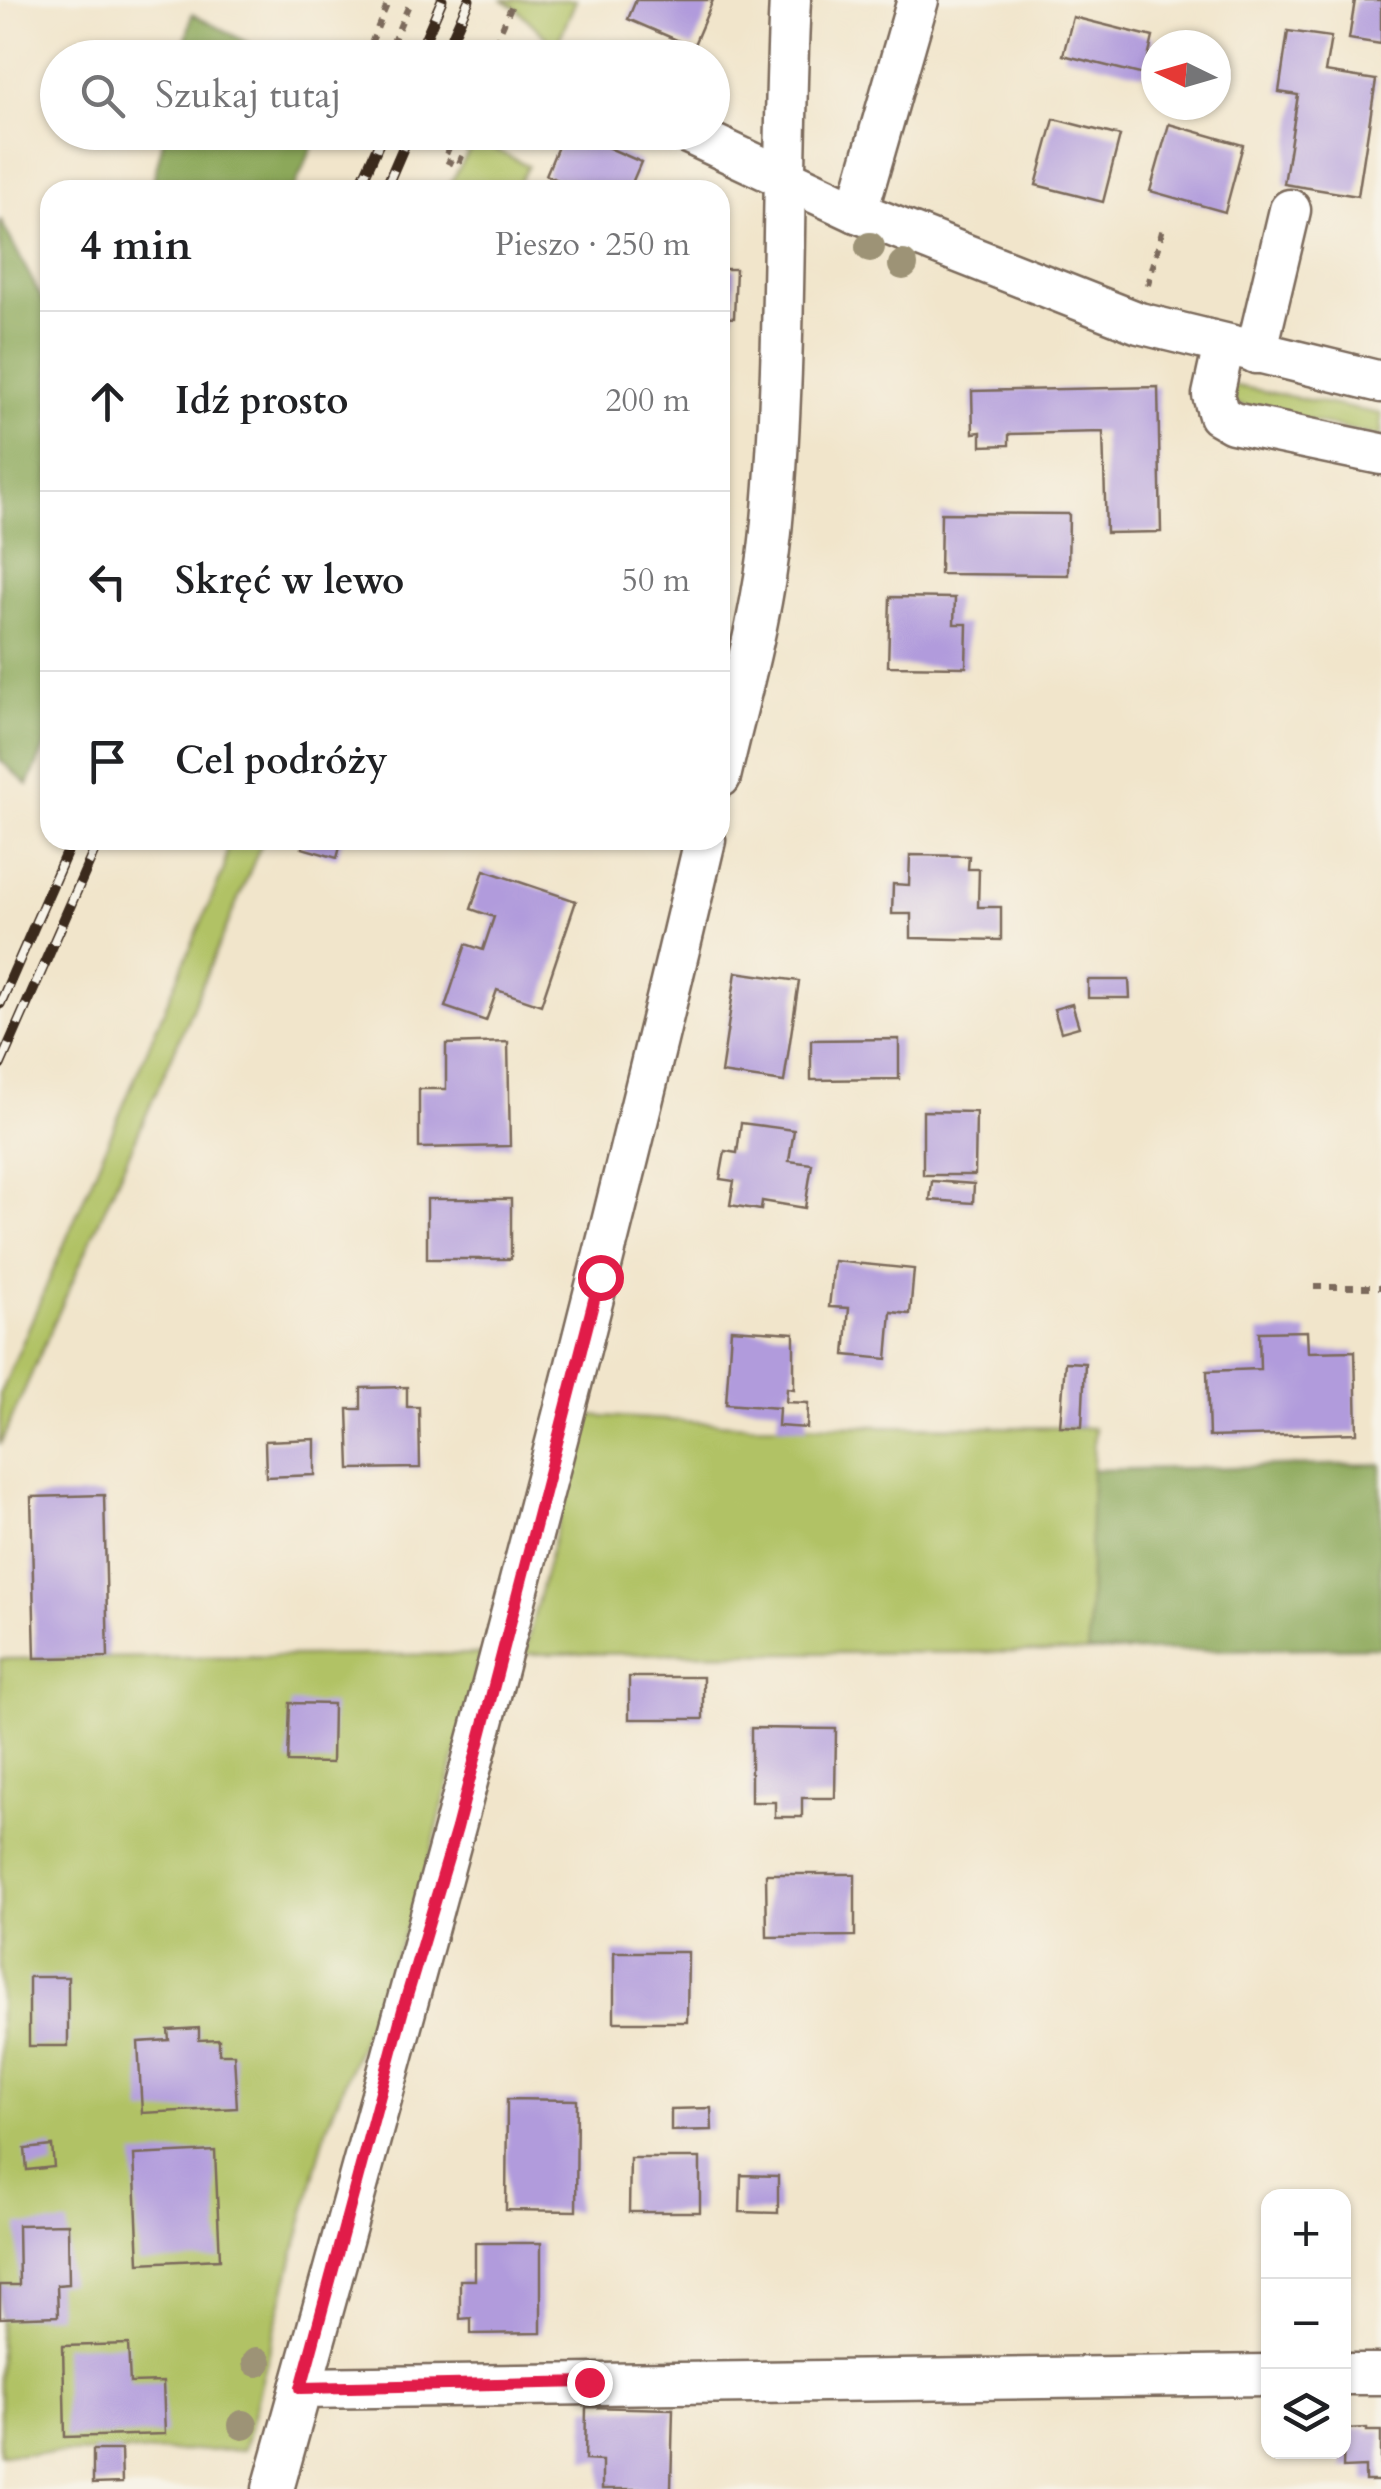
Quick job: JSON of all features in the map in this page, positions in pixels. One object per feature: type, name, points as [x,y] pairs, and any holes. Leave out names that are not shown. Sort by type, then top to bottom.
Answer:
[{"type":"street","points":[[730,735],[759,613],[771,532],[787,178],[790,0]]},
{"type":"street","points":[[857,212],[918,0]]},
{"type":"street","points":[[726,150],[857,212],[1140,323],[1381,382]]},
{"type":"street","points":[[1290,210],[1240,349],[1213,395],[1219,414],[1233,423],[1381,454]]},
{"type":"street","points":[[273,2489],[506,1646],[703,850]]},
{"type":"street","points":[[1351,2374],[1381,2374]]},
{"type":"street","points":[[301,2388],[1261,2375]]},
{"type":"path","points":[[372,40],[389,0]]},
{"type":"path","points":[[393,40],[410,0]]},
{"type":"path","points":[[497,40],[514,0]]},
{"type":"path","points":[[448,150],[444,158],[458,166],[465,150]]},
{"type":"path","points":[[1140,323],[1164,224]]},
{"type":"path","points":[[1314,1287],[1381,1287]]},
{"type":"green space","points":[[503,0],[576,0],[559,40],[549,40]]},
{"type":"green space","points":[[192,14],[243,40],[186,40]]},
{"type":"green space","points":[[161,150],[311,150],[298,180],[153,180]]},
{"type":"green space","points":[[470,150],[496,150],[528,166],[520,180],[452,180]]},
{"type":"green space","points":[[0,219],[40,295],[40,758],[28,785],[0,760]]},
{"type":"green space","points":[[1231,385],[1381,414],[1381,437],[1235,404]]},
{"type":"green space","points":[[227,850],[259,850],[0,1445],[0,1395],[224,869]]},
{"type":"green space","points":[[586,1415],[748,1425],[1094,1428],[1088,1652],[524,1654]]},
{"type":"green space","points":[[1381,1464],[1381,1647],[1088,1652],[1092,1470]]},
{"type":"green space","points":[[481,1654],[421,1892],[327,2126],[244,2450],[0,2454],[0,1659]]},
{"type":"building","points":[[636,0],[713,0],[696,40],[677,40],[628,19]]},
{"type":"building","points":[[1355,0],[1381,0],[1381,44],[1349,39]]},
{"type":"building","points":[[1073,17],[1141,34],[1141,74],[1063,55]]},
{"type":"building","points":[[1288,31],[1331,37],[1325,72],[1376,80],[1358,196],[1284,184],[1298,95],[1279,92]]},
{"type":"building","points":[[1054,119],[1120,136],[1103,202],[1036,185]]},
{"type":"building","points":[[1169,124],[1243,145],[1225,212],[1150,191]]},
{"type":"building","points":[[556,150],[614,150],[641,162],[633,180],[558,180],[546,175]]},
{"type":"building","points":[[730,269],[736,269],[734,318],[730,318]]},
{"type":"building","points":[[1158,387],[1161,532],[1106,533],[1103,432],[1009,434],[1009,445],[981,446],[981,432],[973,433],[972,391]]},
{"type":"building","points":[[941,513],[1069,514],[1068,575],[940,574]]},
{"type":"building","points":[[890,597],[955,598],[954,624],[967,624],[966,667],[888,666]]},
{"type":"building","points":[[309,850],[339,850],[337,858]]},
{"type":"building","points":[[910,855],[969,856],[968,869],[979,869],[978,907],[1001,907],[1001,940],[911,938],[911,914],[892,914],[893,884],[909,885]]},
{"type":"building","points":[[484,870],[576,901],[541,1005],[497,990],[486,1021],[445,1007],[466,944],[483,950],[494,917],[471,909]]},
{"type":"building","points":[[736,972],[799,981],[784,1082],[721,1073]]},
{"type":"building","points":[[1088,980],[1129,980],[1130,998],[1088,998]]},
{"type":"building","points":[[1072,1004],[1079,1027],[1061,1032],[1054,1009]]},
{"type":"building","points":[[899,1039],[899,1079],[811,1080],[811,1040]]},
{"type":"building","points":[[508,1042],[510,1146],[419,1148],[419,1089],[446,1089],[446,1044]]},
{"type":"building","points":[[923,1111],[976,1112],[975,1175],[923,1175]]},
{"type":"building","points":[[741,1123],[794,1130],[789,1161],[812,1164],[805,1208],[762,1201],[761,1210],[730,1205],[734,1181],[720,1179],[725,1151],[737,1153]]},
{"type":"building","points":[[932,1181],[974,1184],[973,1203],[930,1200]]},
{"type":"building","points":[[427,1199],[511,1199],[511,1259],[427,1259]]},
{"type":"building","points":[[834,1261],[914,1269],[910,1314],[891,1312],[887,1359],[845,1355],[849,1308],[829,1307]]},
{"type":"building","points":[[731,1329],[794,1333],[794,1389],[787,1388],[786,1402],[808,1403],[807,1428],[778,1426],[779,1408],[726,1404]]},
{"type":"building","points":[[1307,1331],[1308,1352],[1355,1351],[1357,1433],[1209,1437],[1207,1371],[1260,1369],[1259,1332]]},
{"type":"building","points":[[1065,1362],[1085,1363],[1082,1427],[1060,1426]]},
{"type":"building","points":[[407,1387],[407,1407],[419,1407],[420,1468],[350,1469],[348,1409],[361,1409],[361,1388]]},
{"type":"building","points":[[315,1439],[315,1475],[266,1477],[265,1441]]},
{"type":"building","points":[[104,1495],[108,1657],[35,1658],[31,1497]]},
{"type":"building","points":[[629,1677],[703,1677],[703,1719],[629,1719]]},
{"type":"building","points":[[290,1703],[333,1704],[332,1763],[288,1762]]},
{"type":"building","points":[[751,1728],[836,1729],[835,1798],[802,1798],[802,1817],[775,1817],[775,1802],[751,1802]]},
{"type":"building","points":[[766,1874],[855,1874],[855,1936],[767,1937]]},
{"type":"building","points":[[614,1952],[688,1952],[687,2022],[614,2022]]},
{"type":"building","points":[[29,1977],[68,1977],[68,2046],[29,2046]]},
{"type":"building","points":[[199,2028],[199,2040],[219,2039],[219,2054],[234,2054],[237,2108],[142,2113],[138,2042],[169,2040],[168,2030]]},
{"type":"building","points":[[507,2099],[577,2100],[576,2211],[506,2210]]},
{"type":"building","points":[[711,2108],[712,2130],[671,2131],[671,2109]]},
{"type":"building","points":[[52,2146],[54,2167],[27,2170],[25,2149]]},
{"type":"building","points":[[215,2151],[220,2259],[139,2263],[134,2155]]},
{"type":"building","points":[[630,2158],[700,2158],[700,2212],[629,2212]]},
{"type":"building","points":[[741,2175],[778,2176],[778,2213],[740,2212]]},
{"type":"building","points":[[68,2224],[69,2284],[57,2285],[58,2316],[0,2318],[0,2285],[19,2285],[18,2225]]},
{"type":"building","points":[[475,2243],[541,2243],[541,2333],[471,2334],[471,2318],[460,2319],[460,2280],[475,2280]]},
{"type":"building","points":[[128,2344],[130,2383],[163,2382],[165,2434],[65,2437],[63,2346]]},
{"type":"building","points":[[586,2407],[673,2409],[671,2489],[602,2489],[602,2461],[585,2460]]},
{"type":"building","points":[[1351,2429],[1381,2431],[1381,2481],[1365,2481],[1365,2467],[1343,2468],[1343,2459],[1351,2459]]},
{"type":"building","points":[[93,2450],[121,2450],[122,2483],[93,2484]]},
{"type":"railway","points":[[425,40],[442,0]]},
{"type":"railway","points":[[451,40],[469,0]]},
{"type":"railway","points":[[362,180],[376,150]]},
{"type":"railway","points":[[389,180],[402,150]]},
{"type":"railway","points":[[0,1004],[68,850]]},
{"type":"railway","points":[[0,1065],[95,850]]},
{"type":"route","points":[[589,2382],[301,2388],[506,1646],[600,1277]]}]
